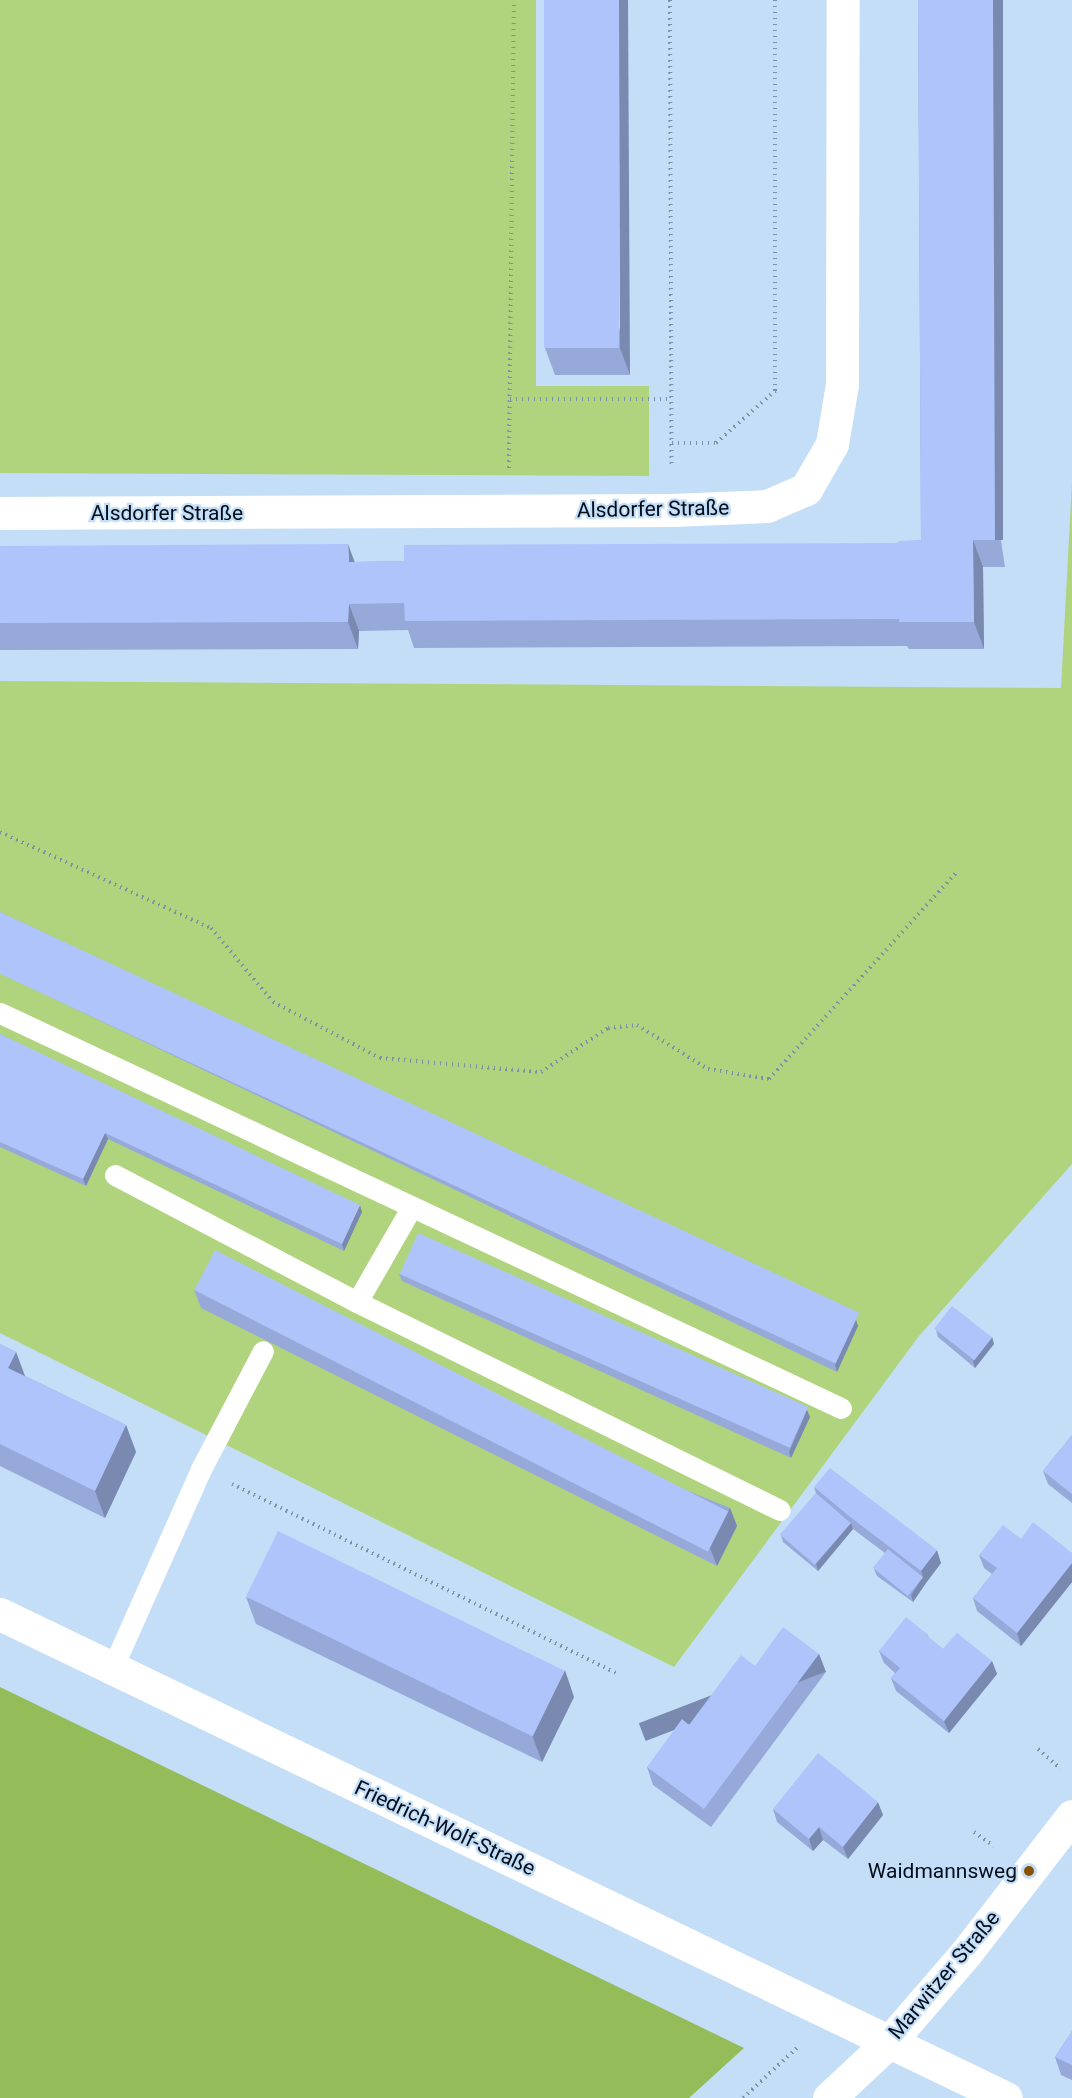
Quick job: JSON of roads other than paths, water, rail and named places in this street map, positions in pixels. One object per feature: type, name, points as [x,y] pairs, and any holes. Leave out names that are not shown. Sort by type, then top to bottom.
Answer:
[{"type":"street","name":"Alsdorfer Straße","points":[[0,513],[672,510],[767,506],[806,489],[832,444],[842,384],[843,0]]},
{"type":"street","name":"Friedrich-Wolf-Straße","points":[[0,1614],[890,2041]]},
{"type":"street","name":"Marwitzer Straße","points":[[829,2098],[890,2041],[966,1953],[1072,1816]]},
{"type":"street","points":[[890,2041],[1006,2098]]},
{"type":"lane","points":[[0,1013],[841,1408]]},
{"type":"lane","points":[[115,1175],[357,1302],[780,1510]]},
{"type":"lane","points":[[357,1302],[411,1208]]},
{"type":"lane","points":[[112,1669],[201,1469],[263,1351]]},
{"type":"place","name":"Waidmannsweg","points":[[1029,1871]]}]
